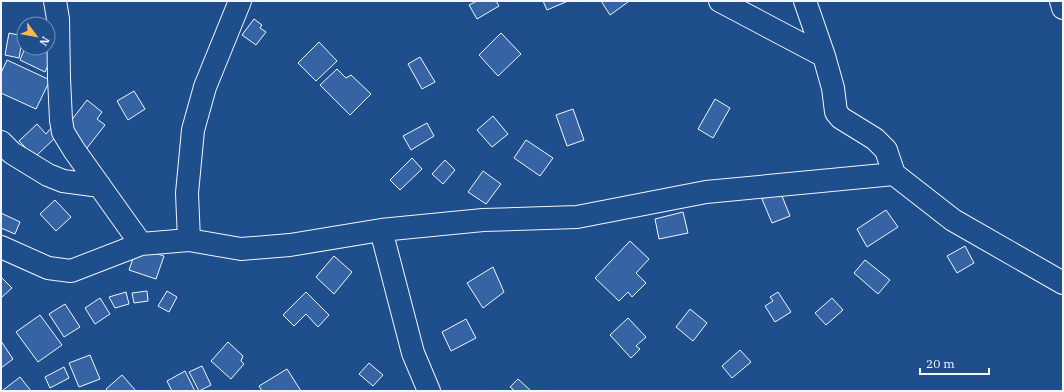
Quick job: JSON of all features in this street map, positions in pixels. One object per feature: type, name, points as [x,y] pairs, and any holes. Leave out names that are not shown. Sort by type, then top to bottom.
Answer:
[{"type":"street","points":[[55,1],[58,19],[59,78],[63,132],[74,150],[141,244]]},
{"type":"street","points":[[189,240],[187,193],[193,130],[206,87],[240,1]]},
{"type":"street","points":[[720,1],[824,56]]},
{"type":"street","points":[[805,1],[824,56],[833,88],[836,112],[841,118],[874,139],[886,150],[894,174],[953,220],[1063,282]]},
{"type":"street","points":[[1062,1],[1063,8]]},
{"type":"street","points":[[1,142],[12,153],[48,175],[63,181],[100,186]]},
{"type":"street","points":[[1,247],[48,268],[71,271],[141,244],[189,240],[241,249],[290,245],[381,230],[483,220],[577,217],[706,192],[894,174]]},
{"type":"street","points":[[381,230],[413,354],[429,391]]},
{"type":"building","points":[[477,1],[496,1],[499,6],[477,19],[469,5]]},
{"type":"building","points":[[543,1],[568,1],[547,10]]},
{"type":"building","points":[[601,1],[628,1],[628,2],[610,15]]},
{"type":"building","points":[[254,19],[262,25],[260,28],[266,32],[256,45],[242,35]]},
{"type":"building","points":[[9,33],[16,34],[16,56],[19,56],[19,58],[5,55]]},
{"type":"building","points":[[501,33],[521,54],[498,76],[479,55]]},
{"type":"building","points":[[319,42],[337,61],[316,81],[298,63]]},
{"type":"building","points":[[22,56],[52,56],[45,72],[20,60]]},
{"type":"building","points":[[420,57],[435,82],[422,89],[408,64]]},
{"type":"building","points":[[7,60],[50,80],[36,109],[1,93],[1,73]]},
{"type":"building","points":[[337,69],[346,78],[351,75],[371,94],[350,115],[320,85]]},
{"type":"building","points":[[134,91],[145,109],[128,120],[117,101]]},
{"type":"building","points":[[715,99],[730,108],[713,138],[698,129]]},
{"type":"building","points":[[87,100],[102,112],[97,119],[105,125],[87,148],[64,130]]},
{"type":"building","points":[[573,109],[584,140],[567,146],[556,115]]},
{"type":"building","points":[[493,116],[508,134],[492,147],[477,130]]},
{"type":"building","points":[[427,123],[434,136],[411,150],[403,136]]},
{"type":"building","points":[[37,124],[46,134],[51,128],[58,135],[35,157],[19,141]]},
{"type":"building","points":[[526,140],[553,158],[540,176],[514,158]]},
{"type":"building","points":[[412,158],[422,169],[400,190],[390,180]]},
{"type":"building","points":[[445,160],[455,170],[443,184],[432,174]]},
{"type":"building","points":[[483,171],[501,184],[486,204],[468,192]]},
{"type":"building","points":[[780,191],[790,216],[772,223],[762,199]]},
{"type":"building","points":[[55,200],[71,217],[56,231],[40,214]]},
{"type":"building","points":[[886,210],[898,227],[867,247],[857,229]]},
{"type":"building","points":[[683,212],[688,233],[659,239],[655,219]]},
{"type":"building","points":[[1,213],[20,222],[15,234],[1,228]]},
{"type":"building","points":[[630,241],[649,259],[636,273],[646,283],[632,297],[628,292],[619,301],[595,278]]},
{"type":"building","points":[[965,246],[974,263],[957,273],[947,256]]},
{"type":"building","points":[[137,247],[164,256],[156,279],[129,270]]},
{"type":"building","points":[[334,256],[352,272],[334,294],[316,277]]},
{"type":"building","points":[[865,260],[890,280],[878,294],[854,273]]},
{"type":"building","points":[[493,267],[504,292],[483,308],[467,283]]},
{"type":"building","points":[[2,278],[12,288],[1,298],[1,279]]},
{"type":"building","points":[[147,291],[148,301],[134,303],[132,293]]},
{"type":"building","points":[[167,291],[177,297],[169,312],[158,306]]},
{"type":"building","points":[[126,292],[129,304],[115,308],[109,297]]},
{"type":"building","points":[[306,292],[329,315],[318,327],[306,314],[294,326],[283,315]]},
{"type":"building","points":[[778,292],[791,312],[775,322],[765,306],[773,301],[770,297]]},
{"type":"building","points":[[100,298],[110,314],[95,324],[85,308]]},
{"type":"building","points":[[832,298],[843,310],[826,325],[815,313]]},
{"type":"building","points":[[65,304],[80,327],[64,337],[49,314]]},
{"type":"building","points":[[690,309],[707,323],[693,341],[676,327]]},
{"type":"building","points":[[40,315],[62,345],[38,362],[16,332]]},
{"type":"building","points":[[628,318],[646,337],[636,346],[640,349],[631,358],[610,335]]},
{"type":"building","points":[[466,319],[476,338],[451,351],[442,332]]},
{"type":"building","points":[[1,341],[13,359],[1,368]]},
{"type":"building","points":[[228,342],[243,356],[241,361],[244,364],[231,379],[211,361]]},
{"type":"building","points":[[740,350],[751,362],[732,378],[722,366]]},
{"type":"building","points":[[90,355],[100,379],[79,387],[69,363]]},
{"type":"building","points":[[369,363],[383,375],[373,386],[359,374]]},
{"type":"building","points":[[202,366],[211,385],[199,391],[189,372]]},
{"type":"building","points":[[64,367],[69,378],[50,388],[45,377]]},
{"type":"building","points":[[287,369],[301,391],[262,391],[259,386]]},
{"type":"building","points":[[185,371],[195,391],[172,391],[167,381]]},
{"type":"building","points":[[122,375],[136,391],[108,391],[106,389]]},
{"type":"building","points":[[20,377],[31,391],[2,391]]},
{"type":"building","points":[[518,379],[531,391],[515,391],[510,387]]}]
